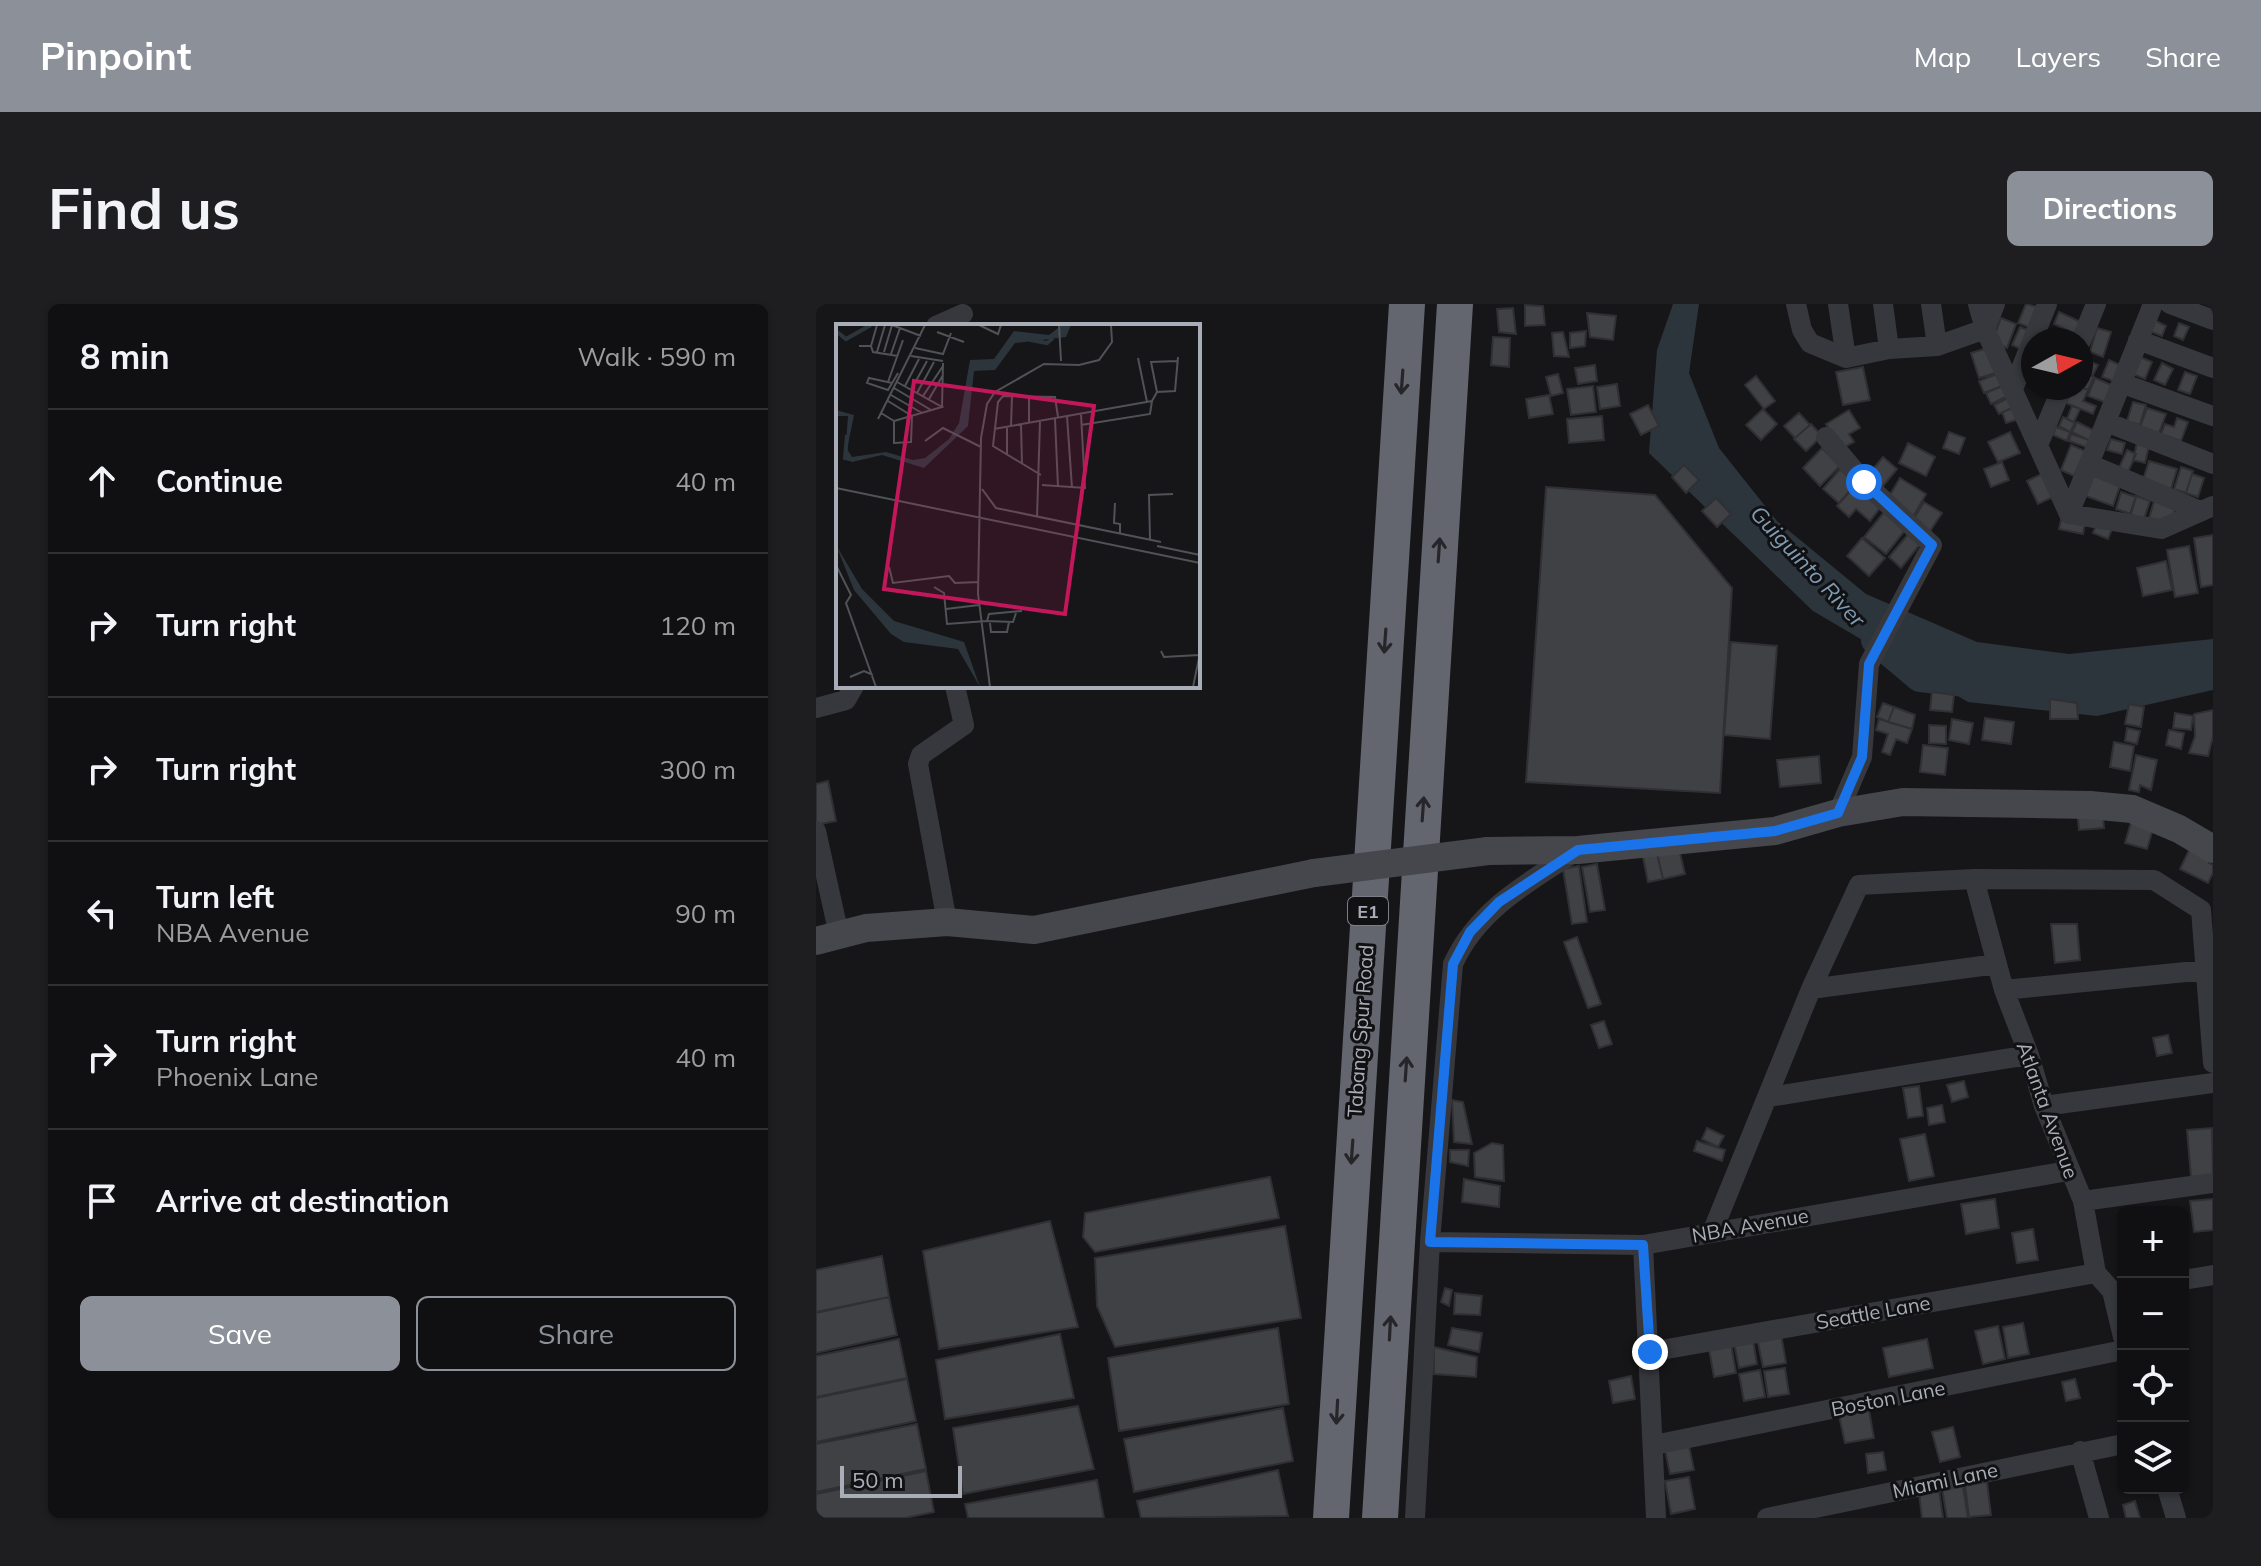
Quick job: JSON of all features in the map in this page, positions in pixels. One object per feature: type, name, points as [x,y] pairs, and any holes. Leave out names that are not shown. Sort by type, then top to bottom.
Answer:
[{"type":"highway","name":"Tabang Spur Road","points":[[1331,1518],[1407,304]]},
{"type":"highway","name":"E1","points":[[1380,1518],[1455,304]]},
{"type":"street","points":[[1796,304],[1802,330],[1810,343],[1846,358],[1889,349],[1937,346],[1985,329],[1995,304]]},
{"type":"street","points":[[1838,304],[1846,358]]},
{"type":"street","points":[[1883,304],[1889,349]]},
{"type":"street","points":[[1931,304],[1937,346]]},
{"type":"street","points":[[1978,304],[1985,329],[2069,514]]},
{"type":"street","points":[[2013,389],[2047,304]]},
{"type":"street","points":[[2086,328],[2096,304]]},
{"type":"street","points":[[2069,514],[2153,304]]},
{"type":"street","points":[[2170,304],[2213,320]]},
{"type":"street","points":[[940,324],[963,314]]},
{"type":"street","points":[[2138,340],[2213,368]]},
{"type":"street","points":[[2121,383],[2213,416]]},
{"type":"street","points":[[2038,445],[2057,400]]},
{"type":"street","points":[[2106,422],[2213,464]]},
{"type":"street","points":[[1826,437],[1864,482],[1932,545],[1869,664],[1862,757],[1838,813]]},
{"type":"street","points":[[2089,464],[2207,509]]},
{"type":"street","points":[[2069,514],[2161,529],[2207,509]]},
{"type":"street","points":[[816,708],[846,700],[853,688]]},
{"type":"street","points":[[947,922],[918,764],[921,755],[964,725],[955,688]]},
{"type":"street","points":[[816,831],[828,938],[891,925],[947,922],[1034,930],[1314,873],[1488,851],[1578,850],[1775,831],[1838,813],[1903,802],[2090,805],[2132,809],[2179,829],[2213,849]]},
{"type":"street","points":[[1415,1518],[1430,1242],[1453,964],[1470,932],[1499,902],[1578,850]]},
{"type":"street","points":[[1713,1230],[1811,989],[1859,885],[1974,879],[2154,880],[2201,910],[2213,1063]]},
{"type":"street","name":"Atlanta Avenue","points":[[1974,879],[2004,990],[2068,1171],[2083,1201],[2096,1273]]},
{"type":"street","points":[[1811,989],[1997,964]]},
{"type":"street","points":[[2004,990],[2206,970]]},
{"type":"street","points":[[1769,1097],[2029,1055]]},
{"type":"street","points":[[2044,1106],[2213,1083]]},
{"type":"street","name":"NBA Avenue","points":[[1430,1242],[1643,1245],[1713,1230],[2068,1171]]},
{"type":"street","points":[[2083,1201],[2213,1183]]},
{"type":"street","points":[[1643,1245],[1656,1518]]},
{"type":"street","points":[[2096,1273],[2117,1290]]},
{"type":"street","name":"Seattle Lane","points":[[1650,1352],[2096,1273]]},
{"type":"street","points":[[2189,1279],[2213,1275]]},
{"type":"street","name":"Boston Lane","points":[[1654,1445],[2117,1351]]},
{"type":"street","name":"Miami Lane","points":[[1767,1518],[2117,1445]]},
{"type":"street","points":[[2080,1451],[2099,1518]]},
{"type":"street","points":[[2169,1494],[2176,1518]]},
{"type":"water","points":[[1673,304],[1699,304],[1689,373],[1719,448],[1777,521],[1866,594],[1977,642],[2069,654],[2213,639],[2213,690],[2097,716],[1968,702],[1813,611],[1649,453],[1657,350]]},
{"type":"building","points":[[2026,304],[2042,308],[2034,328],[2018,323]]},
{"type":"building","points":[[1525,305],[1543,306],[1545,325],[1525,326]]},
{"type":"building","points":[[1513,308],[1516,334],[1499,332],[1497,309]]},
{"type":"building","points":[[2059,312],[2083,323],[2080,328],[2062,328],[2054,324]]},
{"type":"building","points":[[1587,313],[1616,316],[1613,340],[1590,337]]},
{"type":"building","points":[[2001,318],[2016,324],[2007,348],[1992,342]]},
{"type":"building","points":[[2154,320],[2166,326],[2162,336],[2149,331]]},
{"type":"building","points":[[2179,323],[2189,327],[2183,340],[2174,336]]},
{"type":"building","points":[[2020,327],[2023,328],[2021,349],[2012,345]]},
{"type":"building","points":[[2097,328],[2111,332],[2103,357],[2093,353]]},
{"type":"building","points":[[1586,331],[1585,346],[1570,348],[1570,333]]},
{"type":"building","points":[[1563,332],[1569,357],[1554,356],[1552,333]]},
{"type":"building","points":[[1493,337],[1510,338],[1509,367],[1491,365]]},
{"type":"building","points":[[1991,347],[1999,372],[1979,378],[1971,353]]},
{"type":"building","points":[[2140,357],[2152,362],[2145,379],[2133,374]]},
{"type":"building","points":[[2109,360],[2120,365],[2114,381],[2102,377]]},
{"type":"building","points":[[2162,363],[2173,369],[2165,385],[2154,380]]},
{"type":"building","points":[[1595,365],[1597,381],[1578,384],[1575,368]]},
{"type":"building","points":[[1863,367],[1870,400],[1843,405],[1836,372]]},
{"type":"building","points":[[2002,372],[2007,384],[1984,393],[1979,381]]},
{"type":"building","points":[[2185,372],[2197,376],[2190,394],[2178,390]]},
{"type":"building","points":[[1558,374],[1563,393],[1551,396],[1546,377]]},
{"type":"building","points":[[1756,376],[1775,401],[1764,409],[1745,385]]},
{"type":"building","points":[[2095,378],[2114,386],[2107,403],[2093,398]]},
{"type":"building","points":[[1617,384],[1620,406],[1600,409],[1597,387]]},
{"type":"building","points":[[2007,384],[2012,394],[1991,404],[1986,393]]},
{"type":"building","points":[[1593,386],[1596,412],[1571,415],[1567,389]]},
{"type":"building","points":[[1549,395],[1553,414],[1529,418],[1526,399]]},
{"type":"building","points":[[2014,395],[2018,405],[1999,414],[1994,405]]},
{"type":"building","points":[[2067,400],[2083,400],[2096,406],[2093,414],[2066,403]]},
{"type":"building","points":[[2133,402],[2146,405],[2140,425],[2127,421]]},
{"type":"building","points":[[1648,405],[1659,426],[1641,435],[1630,414]]},
{"type":"building","points":[[2019,406],[2023,418],[2006,423],[2002,412]]},
{"type":"building","points":[[2072,406],[2080,409],[2074,422],[2067,419]]},
{"type":"building","points":[[2147,408],[2166,414],[2159,433],[2140,427]]},
{"type":"building","points":[[1763,409],[1777,424],[1761,440],[1746,425]]},
{"type":"building","points":[[1849,410],[1860,428],[1849,434],[1854,442],[1841,449],[1826,424]]},
{"type":"building","points":[[1799,413],[1810,425],[1795,438],[1784,426]]},
{"type":"building","points":[[1602,416],[1604,440],[1569,443],[1567,419]]},
{"type":"building","points":[[2063,417],[2075,423],[2070,432],[2059,426]]},
{"type":"building","points":[[2177,418],[2188,422],[2181,441],[2161,434],[2165,424],[2174,427]]},
{"type":"building","points":[[2077,422],[2095,431],[2090,441],[2072,432]]},
{"type":"building","points":[[1811,424],[1822,436],[1806,451],[1794,439]]},
{"type":"building","points":[[2056,427],[2070,432],[2067,441],[2053,435]]},
{"type":"building","points":[[1949,432],[1965,438],[1959,454],[1943,448]]},
{"type":"building","points":[[2010,432],[2020,453],[1998,462],[1988,442]]},
{"type":"building","points":[[2071,434],[2089,440],[2086,447],[2069,441]]},
{"type":"building","points":[[2111,439],[2125,443],[2122,454],[2107,450]]},
{"type":"building","points":[[1908,443],[1935,457],[1926,476],[1899,463]]},
{"type":"building","points":[[2137,443],[2149,446],[2145,463],[2133,460]]},
{"type":"building","points":[[2071,445],[2085,451],[2074,476],[2061,470]]},
{"type":"building","points":[[1822,448],[1840,466],[1820,486],[1803,468]]},
{"type":"building","points":[[2127,450],[2136,454],[2128,472],[2119,468]]},
{"type":"building","points":[[1883,457],[1897,469],[1878,492],[1864,480]]},
{"type":"building","points":[[2149,461],[2177,469],[2171,489],[2143,480]]},
{"type":"building","points":[[2002,462],[2009,480],[1991,487],[1984,469]]},
{"type":"building","points":[[1684,465],[1699,480],[1686,493],[1672,477]]},
{"type":"building","points":[[2181,467],[2193,471],[2186,493],[2174,489]]},
{"type":"building","points":[[1840,469],[1856,484],[1839,503],[1823,489]]},
{"type":"building","points":[[2092,469],[2122,480],[2113,506],[2083,495]]},
{"type":"building","points":[[2046,472],[2057,495],[2038,504],[2027,481]]},
{"type":"building","points":[[2192,474],[2204,478],[2198,497],[2186,493]]},
{"type":"building","points":[[1900,478],[1926,494],[1913,517],[1887,500]]},
{"type":"building","points":[[1856,484],[1883,504],[1870,521],[1856,509],[1849,517],[1837,506]]},
{"type":"building","points":[[1546,487],[1655,495],[1732,588],[1720,793],[1526,782]]},
{"type":"building","points":[[2121,492],[2136,497],[2131,514],[2116,509]]},
{"type":"building","points":[[2136,496],[2150,501],[2144,519],[2130,514]]},
{"type":"building","points":[[1716,498],[1731,514],[1717,527],[1702,511]]},
{"type":"building","points":[[2155,498],[2176,506],[2170,525],[2149,518]]},
{"type":"building","points":[[1924,502],[1942,513],[1930,531],[1913,520]]},
{"type":"building","points":[[2064,506],[2087,511],[2083,534],[2059,529]]},
{"type":"building","points":[[1885,511],[1907,528],[1886,554],[1864,537]]},
{"type":"building","points":[[2101,513],[2116,519],[2108,539],[2093,533]]},
{"type":"building","points":[[1910,532],[1922,542],[1901,568],[1889,557]]},
{"type":"building","points":[[2213,535],[2213,585],[2201,587],[2194,538]]},
{"type":"building","points":[[1862,538],[1885,558],[1869,576],[1847,556]]},
{"type":"building","points":[[2189,546],[2198,593],[2175,597],[2167,550]]},
{"type":"building","points":[[2166,561],[2172,590],[2143,596],[2137,568]]},
{"type":"building","points":[[1731,642],[1777,646],[1770,739],[1724,735]]},
{"type":"building","points":[[1932,692],[1954,695],[1952,712],[1930,710]]},
{"type":"building","points":[[2050,699],[2077,703],[2078,719],[2050,719]]},
{"type":"building","points":[[1883,703],[1894,707],[1888,722],[1877,717]]},
{"type":"building","points":[[2129,704],[2144,707],[2141,727],[2125,724]]},
{"type":"building","points":[[1894,707],[1915,715],[1912,729],[1888,722]]},
{"type":"building","points":[[2213,710],[2213,737],[2208,756],[2189,753],[2195,736],[2194,714]]},
{"type":"building","points":[[2175,713],[2193,716],[2191,730],[2173,728]]},
{"type":"building","points":[[1985,718],[2014,722],[2011,744],[1982,740]]},
{"type":"building","points":[[1879,719],[1912,729],[1907,743],[1896,739],[1890,755],[1882,752],[1888,734],[1876,730]]},
{"type":"building","points":[[1952,719],[1973,723],[1969,744],[1949,740]]},
{"type":"building","points":[[1929,725],[1946,726],[1946,744],[1929,743]]},
{"type":"building","points":[[2127,728],[2140,731],[2137,744],[2125,741]]},
{"type":"building","points":[[2169,730],[2184,733],[2181,749],[2166,745]]},
{"type":"building","points":[[2114,742],[2134,746],[2130,771],[2110,767]]},
{"type":"building","points":[[1923,745],[1948,748],[1945,775],[1920,772]]},
{"type":"building","points":[[2136,755],[2157,760],[2151,790],[2140,785],[2139,792],[2129,790]]},
{"type":"building","points":[[1819,756],[1821,783],[1780,787],[1777,760]]},
{"type":"building","points":[[828,781],[836,821],[816,825],[816,784]]},
{"type":"building","points":[[2102,807],[2104,828],[2079,830],[2077,810]]},
{"type":"building","points":[[2134,812],[2156,819],[2147,849],[2125,843]]},
{"type":"building","points":[[2194,840],[2213,854],[2209,863],[2213,865],[2213,873],[2208,883],[2180,869]]},
{"type":"building","points":[[1678,845],[1685,874],[1663,879],[1656,849]]},
{"type":"building","points":[[1656,849],[1663,879],[1648,882],[1642,852]]},
{"type":"building","points":[[1597,864],[1605,910],[1590,912],[1582,867]]},
{"type":"building","points":[[1579,866],[1587,922],[1572,924],[1563,869]]},
{"type":"building","points":[[2051,924],[2077,924],[2080,960],[2055,963]]},
{"type":"building","points":[[1577,937],[1601,1004],[1588,1008],[1564,942]]},
{"type":"building","points":[[1604,1021],[1612,1044],[1599,1048],[1591,1025]]},
{"type":"building","points":[[2168,1035],[2172,1053],[2157,1056],[2153,1038]]},
{"type":"building","points":[[1964,1081],[1968,1097],[1952,1102],[1947,1085]]},
{"type":"building","points":[[1919,1086],[1923,1116],[1908,1118],[1903,1088]]},
{"type":"building","points":[[1452,1100],[1463,1102],[1472,1144],[1454,1142]]},
{"type":"building","points":[[1942,1105],[1945,1122],[1929,1125],[1927,1108]]},
{"type":"building","points":[[1707,1128],[1724,1136],[1718,1147],[1702,1139]]},
{"type":"building","points":[[2212,1128],[2213,1175],[2191,1177],[2187,1130]]},
{"type":"building","points":[[1925,1134],[1934,1176],[1909,1181],[1900,1139]]},
{"type":"building","points":[[1697,1141],[1725,1150],[1722,1161],[1694,1151]]},
{"type":"building","points":[[1492,1143],[1503,1145],[1504,1181],[1475,1177],[1474,1153]]},
{"type":"building","points":[[1450,1150],[1469,1150],[1468,1166],[1450,1162]]},
{"type":"building","points":[[1270,1177],[1279,1218],[1095,1252],[1083,1237],[1085,1213]]},
{"type":"building","points":[[1464,1179],[1500,1186],[1499,1207],[1462,1202]]},
{"type":"building","points":[[1995,1199],[1999,1228],[1966,1234],[1961,1204]]},
{"type":"building","points":[[2213,1199],[2213,1230],[2194,1232],[2190,1201]]},
{"type":"building","points":[[1050,1221],[1078,1327],[939,1349],[923,1251]]},
{"type":"building","points":[[1285,1226],[1301,1318],[1115,1347],[1097,1306],[1095,1258]]},
{"type":"building","points":[[2033,1229],[2038,1260],[2017,1263],[2012,1233]]},
{"type":"building","points":[[882,1256],[889,1297],[816,1312],[816,1270]]},
{"type":"building","points":[[1445,1288],[1452,1290],[1449,1306],[1441,1302]]},
{"type":"building","points":[[1455,1293],[1482,1296],[1480,1315],[1454,1314]]},
{"type":"building","points":[[889,1297],[897,1335],[816,1353],[816,1313]]},
{"type":"building","points":[[2023,1323],[2029,1354],[2008,1358],[2003,1327]]},
{"type":"building","points":[[1998,1326],[2005,1359],[1983,1364],[1975,1331]]},
{"type":"building","points":[[1278,1328],[1289,1404],[1119,1431],[1108,1358]]},
{"type":"building","points":[[1452,1328],[1482,1333],[1479,1352],[1448,1345]]},
{"type":"building","points":[[1060,1334],[1074,1398],[945,1419],[936,1360]]},
{"type":"building","points":[[1781,1334],[1786,1363],[1763,1367],[1757,1338]]},
{"type":"building","points":[[899,1339],[907,1378],[816,1397],[816,1356]]},
{"type":"building","points":[[1927,1339],[1933,1368],[1889,1377],[1883,1348]]},
{"type":"building","points":[[1753,1340],[1757,1364],[1739,1368],[1734,1343]]},
{"type":"building","points":[[1731,1344],[1736,1373],[1714,1377],[1709,1349]]},
{"type":"building","points":[[1434,1347],[1477,1357],[1476,1377],[1434,1374]]},
{"type":"building","points":[[1785,1368],[1789,1394],[1768,1397],[1764,1371]]},
{"type":"building","points":[[1760,1370],[1765,1397],[1744,1401],[1739,1374]]},
{"type":"building","points":[[1631,1376],[1635,1399],[1613,1403],[1609,1381]]},
{"type":"building","points":[[907,1379],[916,1421],[816,1442],[816,1398]]},
{"type":"building","points":[[2075,1379],[2080,1398],[2066,1401],[2062,1382]]},
{"type":"building","points":[[1868,1405],[1874,1438],[1845,1443],[1838,1411]]},
{"type":"building","points":[[1078,1406],[1094,1469],[963,1494],[953,1428]]},
{"type":"building","points":[[1283,1408],[1293,1461],[1134,1492],[1124,1439]]},
{"type":"building","points":[[917,1424],[926,1469],[816,1492],[816,1444]]},
{"type":"building","points":[[1953,1427],[1960,1457],[1940,1462],[1932,1432]]},
{"type":"building","points":[[1688,1441],[1694,1470],[1670,1474],[1664,1445]]},
{"type":"building","points":[[1883,1452],[1886,1470],[1868,1473],[1866,1454]]},
{"type":"building","points":[[1278,1470],[1288,1516],[1141,1518],[1137,1501]]},
{"type":"building","points":[[926,1471],[934,1512],[905,1518],[816,1518],[816,1494]]},
{"type":"building","points":[[1689,1477],[1695,1509],[1671,1514],[1665,1481]]},
{"type":"building","points":[[1097,1480],[1104,1518],[968,1518],[965,1504]]},
{"type":"building","points":[[1987,1482],[1991,1515],[1969,1517],[1965,1485]]},
{"type":"building","points":[[1963,1486],[1968,1518],[1947,1518],[1942,1489]]},
{"type":"building","points":[[1939,1490],[1943,1518],[1922,1518],[1919,1493]]},
{"type":"building","points":[[2135,1501],[2140,1518],[2126,1518],[2123,1505]]},
{"type":"waterway","name":"Guiguinto River","points":[[1876,640],[1920,677],[1966,682]]},
{"type":"route","points":[[1650,1352],[1643,1245],[1430,1242],[1453,964],[1470,932],[1499,902],[1578,850],[1775,831],[1838,813],[1862,757],[1869,664],[1932,545],[1864,482]]}]
